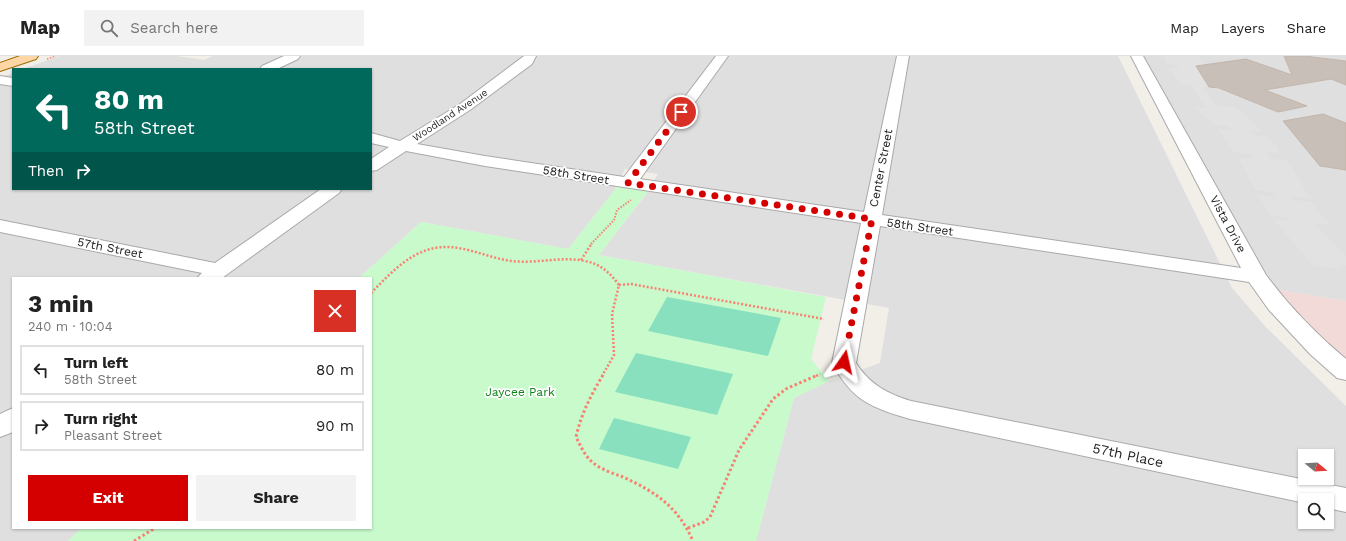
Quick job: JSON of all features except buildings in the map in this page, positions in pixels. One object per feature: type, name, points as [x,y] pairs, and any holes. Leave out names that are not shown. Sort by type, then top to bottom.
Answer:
[{"type":"main road","points":[[0,67],[32,56]]},
{"type":"street","points":[[269,68],[294,56]]},
{"type":"street","points":[[637,184],[722,56]]},
{"type":"street","name":"Center Street","points":[[903,56],[844,362],[851,377],[865,390],[884,401],[910,410]]},
{"type":"street","name":"Vista Drive","points":[[1137,56],[1256,277],[1277,305],[1318,348],[1346,372]]},
{"type":"street","name":"Woodland Avenue","points":[[372,165],[465,107],[528,59]]},
{"type":"street","points":[[0,80],[12,82]]},
{"type":"street","name":"58th Street","points":[[372,138],[404,146],[485,160],[637,184],[1256,277]]},
{"type":"street","points":[[213,274],[332,190]]},
{"type":"street","name":"57th Street","points":[[0,226],[213,274]]},
{"type":"street","name":"57th Place","points":[[910,410],[1346,500]]},
{"type":"street","points":[[0,427],[12,419]]},
{"type":"path","points":[[580,260],[593,241],[614,220],[616,210],[620,206],[635,198],[637,184]]},
{"type":"path","points":[[372,292],[404,262],[434,248],[445,247],[468,250],[513,261],[568,258],[594,264],[609,272],[616,278],[619,285],[612,314],[614,355],[590,397],[579,424],[576,438],[589,459],[598,466],[638,484],[664,499],[680,516],[688,528],[693,541]]},
{"type":"path","points":[[619,285],[631,284],[824,319]]},
{"type":"path","points":[[688,528],[710,517],[739,450],[773,399],[786,389],[820,374]]},
{"type":"path","points":[[134,541],[153,529]]},
{"type":"shaded area","points":[[59,56],[177,56],[204,60],[213,56],[1118,56],[1232,288],[1265,326],[1346,406],[1346,541],[756,541],[794,398],[829,381],[880,363],[889,308],[599,255],[644,197],[658,174],[625,169],[614,191],[568,249],[421,222],[360,277],[12,277],[12,529],[81,529],[68,541],[0,541],[0,77],[12,73],[12,190],[372,190],[372,68],[26,68]]},
{"type":"shaded area","points":[[1137,56],[1346,56],[1346,301],[1265,288]]},
{"type":"shaded area","points":[[1163,56],[1199,56],[1208,69],[1197,68],[1209,87],[1202,86],[1212,101],[1217,106],[1236,107],[1262,131],[1248,131],[1254,135],[1267,136],[1276,145],[1280,153],[1266,152],[1271,159],[1287,161],[1310,198],[1292,196],[1294,200],[1312,202],[1328,224],[1315,223],[1346,257],[1346,265],[1339,265],[1342,269],[1314,266],[1273,219],[1289,221],[1286,217],[1270,215],[1258,195],[1276,197],[1272,192],[1255,190],[1238,157],[1253,159],[1250,154],[1234,152],[1218,129],[1232,130],[1227,126],[1214,125],[1194,107],[1208,108],[1200,100],[1191,85],[1179,83],[1169,67],[1180,68],[1179,66],[1168,64]]},
{"type":"shaded area","points":[[1265,288],[1346,301],[1346,372]]},
{"type":"green space","name":"Jaycee Park","points":[[621,182],[652,186],[599,255],[826,297],[811,359],[829,381],[794,398],[756,541],[68,541],[81,529],[372,529],[372,277],[360,277],[421,222],[568,249]]},
{"type":"green space","points":[[667,297],[781,318],[768,356],[648,331]]},
{"type":"green space","points":[[636,353],[733,374],[717,415],[615,392]]},
{"type":"green space","points":[[614,418],[691,437],[678,469],[599,449]]},
{"type":"route","points":[[681,112],[628,183],[872,219],[844,362]]}]
